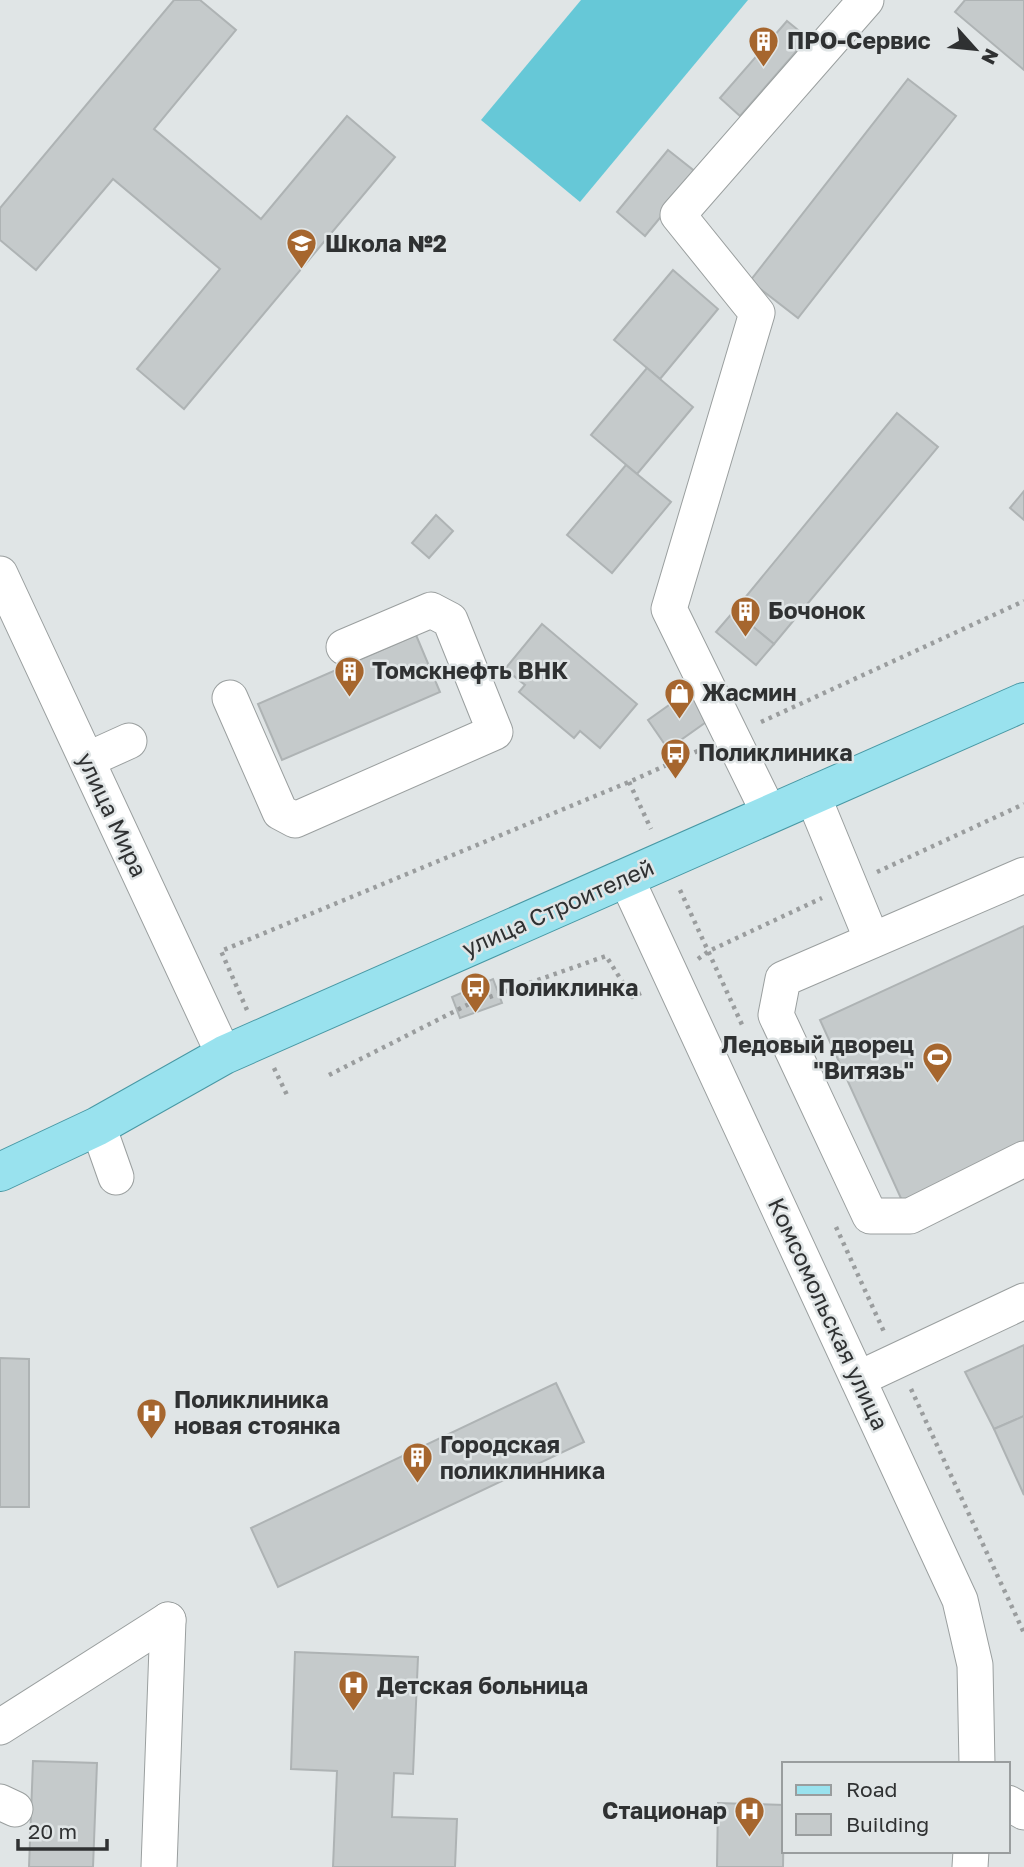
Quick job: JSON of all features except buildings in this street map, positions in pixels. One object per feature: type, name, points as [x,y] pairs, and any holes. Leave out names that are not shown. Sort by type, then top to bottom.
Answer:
[{"type":"main road","name":"улица Строителей","points":[[0,1172],[98,1126],[224,1055],[1024,702]]},
{"type":"street","points":[[769,813],[669,609],[757,313],[678,215],[866,0]]},
{"type":"street","name":"улица Мира","points":[[0,574],[11,629],[87,760],[224,1055]]},
{"type":"street","points":[[230,698],[280,812],[295,820],[495,732],[450,620],[431,610],[344,648]]},
{"type":"street","points":[[87,760],[130,741]]},
{"type":"street","points":[[812,794],[872,940]]},
{"type":"street","points":[[1024,875],[783,979],[776,1015],[870,1216],[910,1216],[1024,1159]]},
{"type":"street","name":"Комсомольская улица","points":[[626,878],[960,1600],[975,1665],[977,1762]]},
{"type":"street","points":[[98,1126],[116,1177]]},
{"type":"street","points":[[858,1379],[1024,1301]]},
{"type":"street","points":[[0,1727],[168,1620],[159,1867]]},
{"type":"path","points":[[287,1095],[220,951],[629,782],[1024,601]]},
{"type":"shaded area","points":[[581,0],[748,0],[580,202],[481,120]]},
{"type":"place","name":"ПРО-Сервис","points":[[764,68]]},
{"type":"place","name":"Школа №2","points":[[302,271]]},
{"type":"place","name":"Бочонок","points":[[745,638]]},
{"type":"place","name":"Томскнефть ВНК","points":[[349,698]]},
{"type":"place","name":"Жасмин","points":[[679,720]]},
{"type":"place","name":"Поликлиника","points":[[675,780]]},
{"type":"place","name":"Поликлинка","points":[[475,1015]]},
{"type":"place","name":"Ледовый дворец \"Витязь\"","points":[[937,1085]]},
{"type":"place","name":"Поликлиника новая стоянка","points":[[151,1440]]},
{"type":"place","name":"Городская поликлинника","points":[[417,1485]]},
{"type":"place","name":"Детская больница","points":[[354,1713]]},
{"type":"place","name":"Стационар","points":[[750,1838]]}]
